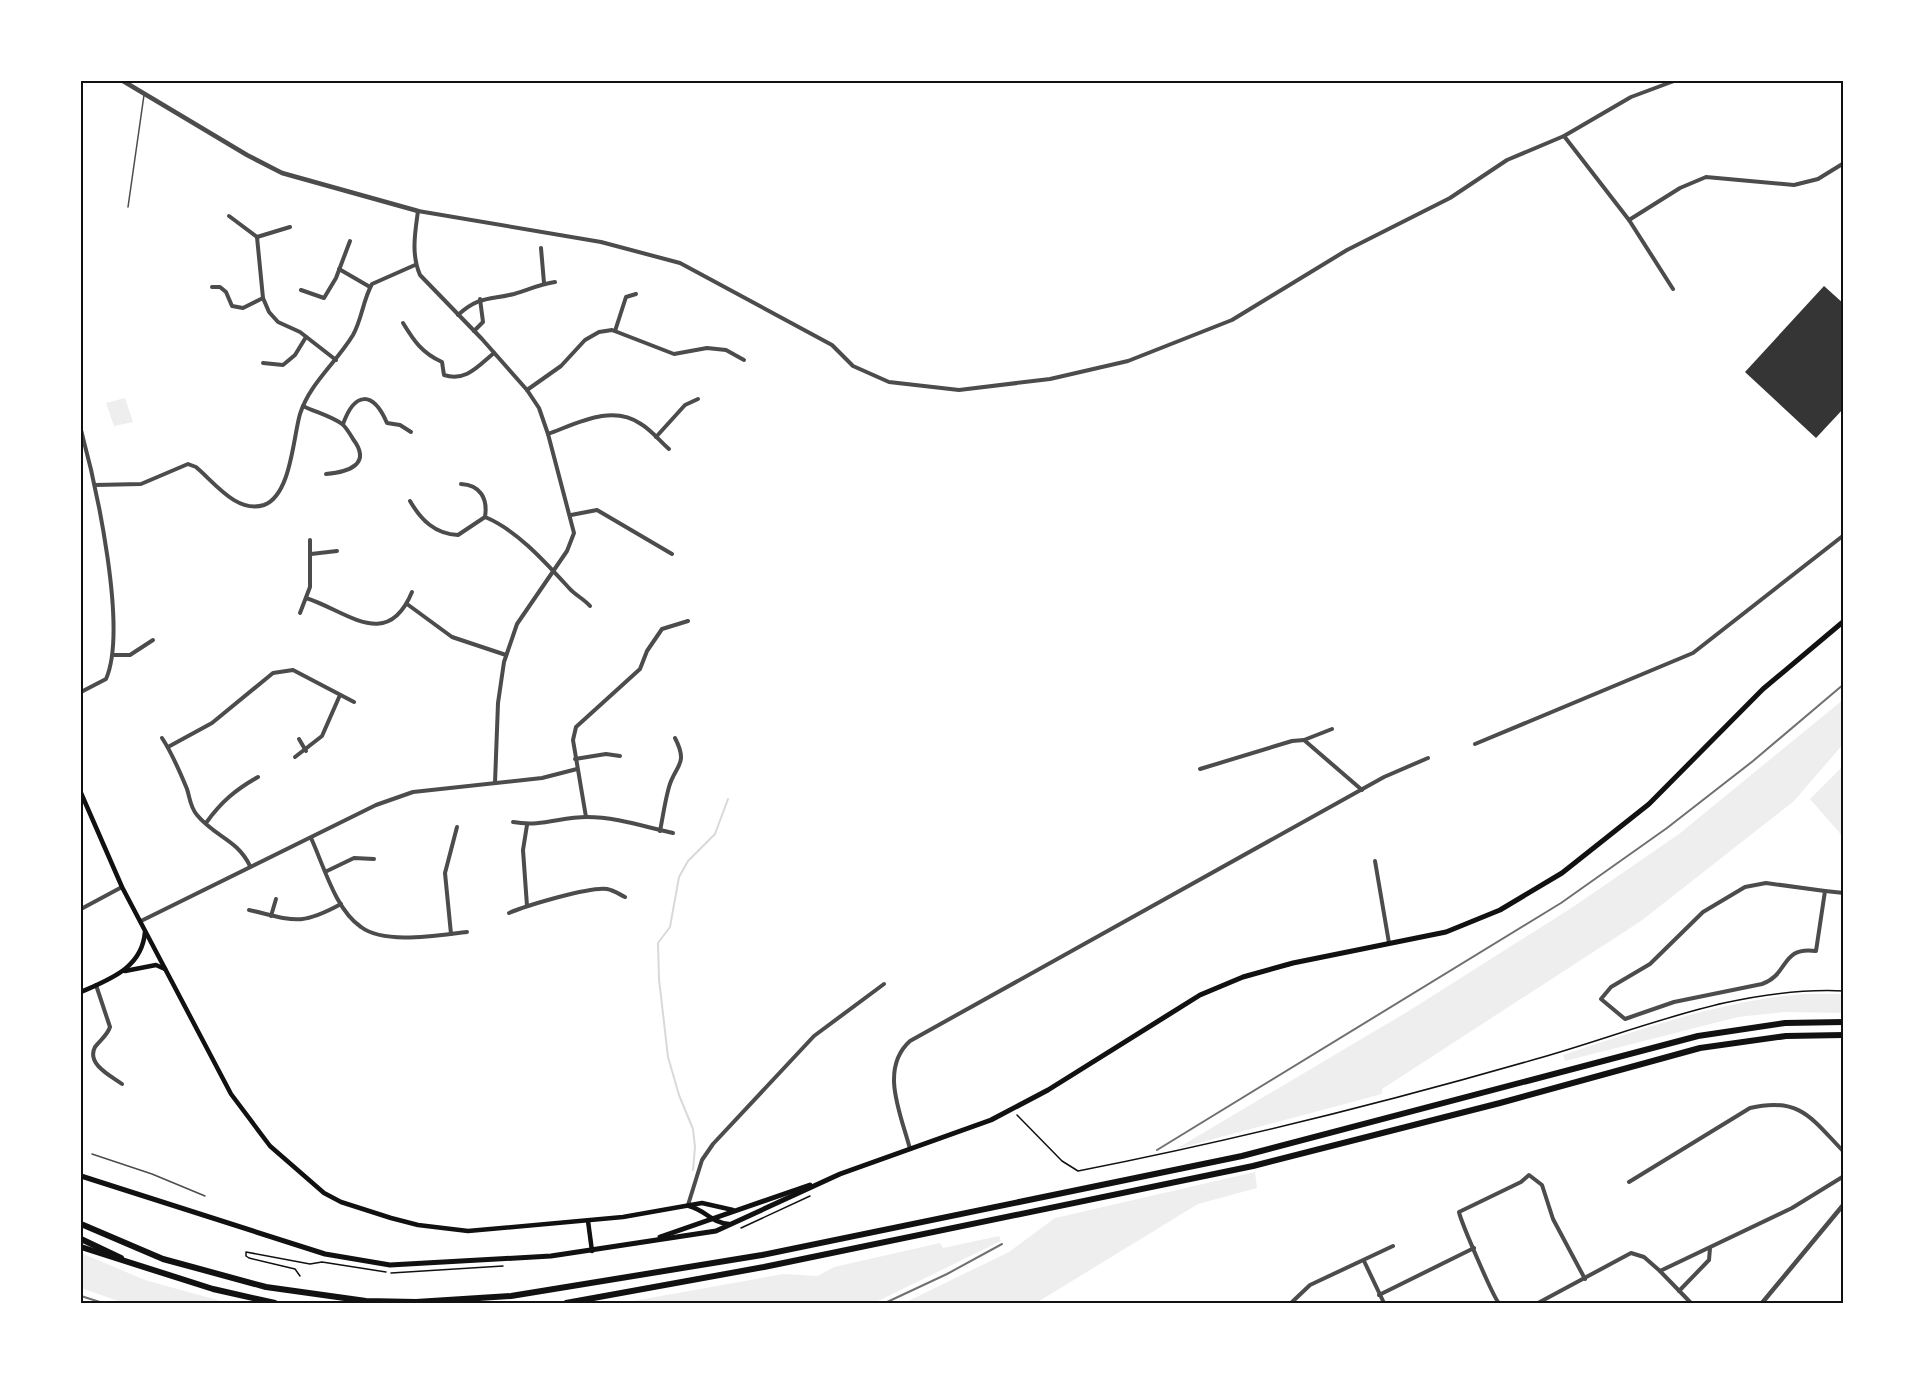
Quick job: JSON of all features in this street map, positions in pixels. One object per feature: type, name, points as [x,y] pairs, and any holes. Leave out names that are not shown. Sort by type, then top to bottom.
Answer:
[{"type":"highway","points":[[82,1225],[163,1259],[216,1276],[277,1289],[386,1302],[461,1301],[511,1296],[762,1255],[1242,1156],[1698,1036],[1785,1023],[1844,1022]]},
{"type":"highway","points":[[566,1303],[764,1267],[1253,1166],[1500,1103],[1700,1048],[1786,1036],[1844,1035]]},
{"type":"highway","points":[[81,1239],[149,1270]]},
{"type":"highway","points":[[81,1247],[213,1289],[275,1303]]},
{"type":"main road","points":[[653,1240],[709,1218],[819,1183],[1012,1110],[1200,995],[1243,977],[1293,963],[1389,945],[1472,923],[1528,895],[1562,873],[1649,804],[1763,689],[1844,621]]},
{"type":"main road","points":[[81,793],[122,887],[213,1061],[248,1120],[288,1163],[324,1193],[341,1202],[374,1213],[443,1229],[494,1230],[588,1221],[711,1204],[733,1210]]},
{"type":"main road","points":[[123,972],[137,957],[144,944],[145,929]]},
{"type":"main road","points":[[81,992],[123,972],[149,966],[165,969]]},
{"type":"main road","points":[[81,1176],[301,1247],[355,1261],[390,1265],[451,1264],[592,1251],[703,1234],[732,1224],[819,1183]]},
{"type":"main road","points":[[688,1206],[698,1208],[709,1218],[732,1224]]},
{"type":"main road","points":[[588,1221],[592,1251]]},
{"type":"street","points":[[123,81],[246,155],[282,172],[418,210],[601,242],[680,263],[832,345],[854,366],[889,382],[958,390],[1050,379],[1128,361],[1232,320],[1347,250],[1450,198],[1507,160],[1564,136],[1631,97],[1674,81]]},
{"type":"street","points":[[1564,136],[1629,220],[1673,290]]},
{"type":"street","points":[[1629,220],[1680,188],[1706,177],[1794,185],[1818,179],[1844,163]]},
{"type":"street","points":[[418,210],[414,245],[415,265],[420,275],[494,353],[527,390],[539,408],[571,515],[574,533],[572,543],[517,624],[506,655],[498,703],[495,783]]},
{"type":"street","points":[[229,216],[257,237],[263,298],[269,312],[279,322],[306,337],[336,360]]},
{"type":"street","points":[[257,237],[290,227]]},
{"type":"street","points":[[301,290],[324,298],[350,241]]},
{"type":"street","points":[[540,248],[544,283]]},
{"type":"street","points":[[95,485],[141,484],[188,464],[196,467],[241,504],[262,506],[277,493],[289,467],[303,406],[314,385],[336,360],[353,334],[370,287],[379,280],[415,265]]},
{"type":"street","points":[[339,269],[370,287]]},
{"type":"street","points":[[458,315],[480,299],[512,294],[544,283],[555,282]]},
{"type":"street","points":[[212,287],[220,287],[232,306],[243,308],[263,298]]},
{"type":"street","points":[[615,331],[626,297],[636,294]]},
{"type":"street","points":[[474,331],[483,322],[480,299]]},
{"type":"street","points":[[403,323],[414,342],[426,355],[442,362],[444,375],[456,379],[468,374],[494,353]]},
{"type":"street","points":[[527,390],[561,366],[585,340],[598,332],[615,331],[674,354],[707,348],[726,350],[744,360]]},
{"type":"street","points":[[263,363],[283,365],[296,355],[306,337]]},
{"type":"street","points":[[343,424],[347,412],[358,400],[366,398],[378,404],[387,423],[400,424],[411,432]]},
{"type":"street","points":[[656,437],[686,405],[698,399]]},
{"type":"street","points":[[303,406],[343,424],[358,446],[360,457],[357,465],[343,473],[327,474]]},
{"type":"street","points":[[548,434],[600,415],[622,415],[641,423],[669,449]]},
{"type":"street","points":[[81,430],[95,485],[111,595],[113,655],[106,679],[81,692]]},
{"type":"street","points":[[461,484],[473,484],[480,491],[485,500],[485,517]]},
{"type":"street","points":[[410,501],[428,524],[450,535],[458,535],[485,517]]},
{"type":"street","points":[[571,515],[597,510],[672,554]]},
{"type":"street","points":[[485,517],[509,529],[527,548],[554,570],[571,590],[591,606]]},
{"type":"street","points":[[1475,744],[1693,653],[1844,535]]},
{"type":"street","points":[[300,614],[310,586],[310,540]]},
{"type":"street","points":[[311,554],[338,551]]},
{"type":"street","points":[[306,598],[328,605],[367,625],[388,621],[407,604],[412,592]]},
{"type":"street","points":[[407,604],[452,637],[506,655]]},
{"type":"street","points":[[586,817],[575,759],[573,740],[576,727],[633,676],[662,629],[688,621]]},
{"type":"street","points":[[113,655],[130,656],[153,640]]},
{"type":"street","points":[[168,747],[212,723],[273,674],[284,670],[300,674],[354,702]]},
{"type":"street","points":[[295,757],[306,751],[322,736],[340,695]]},
{"type":"street","points":[[1200,769],[1292,741],[1304,740],[1332,729]]},
{"type":"street","points":[[162,738],[188,792],[191,806],[206,823],[243,851],[250,866]]},
{"type":"street","points":[[660,831],[670,784],[681,767],[679,746],[675,738]]},
{"type":"street","points":[[298,739],[306,751]]},
{"type":"street","points":[[1304,740],[1362,790]]},
{"type":"street","points":[[575,759],[606,754],[620,756]]},
{"type":"street","points":[[910,1149],[892,1076],[899,1054],[910,1041],[1384,777],[1428,758]]},
{"type":"street","points":[[141,921],[376,805],[413,792],[542,778],[577,769]]},
{"type":"street","points":[[206,823],[222,801],[235,789],[258,777]]},
{"type":"street","points":[[513,822],[542,825],[586,817],[610,819],[674,834]]},
{"type":"street","points":[[527,825],[523,850],[527,906]]},
{"type":"street","points":[[451,934],[445,873],[457,827]]},
{"type":"street","points":[[311,838],[341,904],[361,928],[387,938],[467,932]]},
{"type":"street","points":[[327,871],[354,858],[374,859]]},
{"type":"street","points":[[1375,861],[1389,945]]},
{"type":"street","points":[[1825,891],[1816,951],[1801,949],[1795,951],[1768,982],[1674,1002],[1625,1019],[1601,999],[1611,987],[1650,964],[1703,912],[1745,887],[1766,883],[1844,893]]},
{"type":"street","points":[[81,909],[122,887]]},
{"type":"street","points":[[509,913],[527,906],[594,889],[607,889],[625,897]]},
{"type":"street","points":[[271,916],[276,899]]},
{"type":"street","points":[[249,910],[301,921],[317,917],[341,904]]},
{"type":"street","points":[[688,1206],[702,1160],[714,1144],[814,1036],[884,984]]},
{"type":"street","points":[[96,986],[110,1027],[107,1035],[96,1046],[94,1060],[97,1065],[122,1084]]},
{"type":"street","points":[[1629,1182],[1750,1108],[1771,1103],[1790,1105],[1811,1118],[1844,1152]]},
{"type":"street","points":[[1499,1303],[1490,1290],[1487,1276],[1459,1212],[1521,1182],[1529,1175],[1542,1185],[1553,1219],[1585,1278]]},
{"type":"street","points":[[1660,1271],[1792,1208],[1844,1176]]},
{"type":"street","points":[[1762,1303],[1844,1204]]},
{"type":"street","points":[[1291,1303],[1310,1286],[1393,1246]]},
{"type":"street","points":[[1379,1295],[1474,1248]]},
{"type":"street","points":[[1679,1291],[1709,1260],[1710,1248]]},
{"type":"street","points":[[1538,1303],[1631,1253],[1644,1257],[1691,1303]]},
{"type":"street","points":[[1364,1261],[1384,1303]]},
{"type":"lane","points":[[128,207],[144,94]]},
{"type":"lane","points":[[92,1154],[205,1196]]},
{"type":"path","points":[[1012,1110],[1062,1161],[1078,1171],[1241,1136],[1536,1059],[1725,1001],[1791,991],[1844,991]]},
{"type":"shaded area","points":[[125,398],[133,422],[114,426],[106,403]]},
{"type":"shaded area","points":[[1844,699],[1844,743],[1794,801],[1641,921],[1382,1089],[1382,1094],[1176,1149],[1407,1012],[1573,907],[1679,834]]},
{"type":"shaded area","points":[[1844,765],[1844,838],[1810,799]]},
{"type":"shaded area","points":[[1803,994],[1844,994],[1844,1013],[1784,1012],[1738,1017],[1565,1061],[1563,1055],[1681,1017],[1741,1003]]},
{"type":"shaded area","points":[[1255,1172],[1257,1188],[1198,1204],[1036,1303],[904,1303],[1009,1252],[1055,1218]]},
{"type":"shaded area","points":[[999,1236],[1001,1241],[874,1303],[622,1303],[783,1274],[818,1276],[834,1267],[940,1243],[943,1248]]},
{"type":"shaded area","points":[[81,1253],[145,1280],[228,1303],[124,1303],[81,1288]]},
{"type":"building","points":[[1824,286],[1844,304],[1844,408],[1816,438],[1745,372]]},
{"type":"waterway","points":[[693,1170],[695,1147],[693,1129],[679,1095],[668,1057],[659,979],[658,943],[670,927],[679,877],[688,861],[715,834],[728,799]]},
{"type":"railway","points":[[1157,1150],[1561,903],[1667,828],[1753,761],[1844,684]]},
{"type":"railway","points":[[885,1303],[947,1274],[1002,1244]]},
{"type":"railway","points":[[81,1296],[103,1303]]}]
